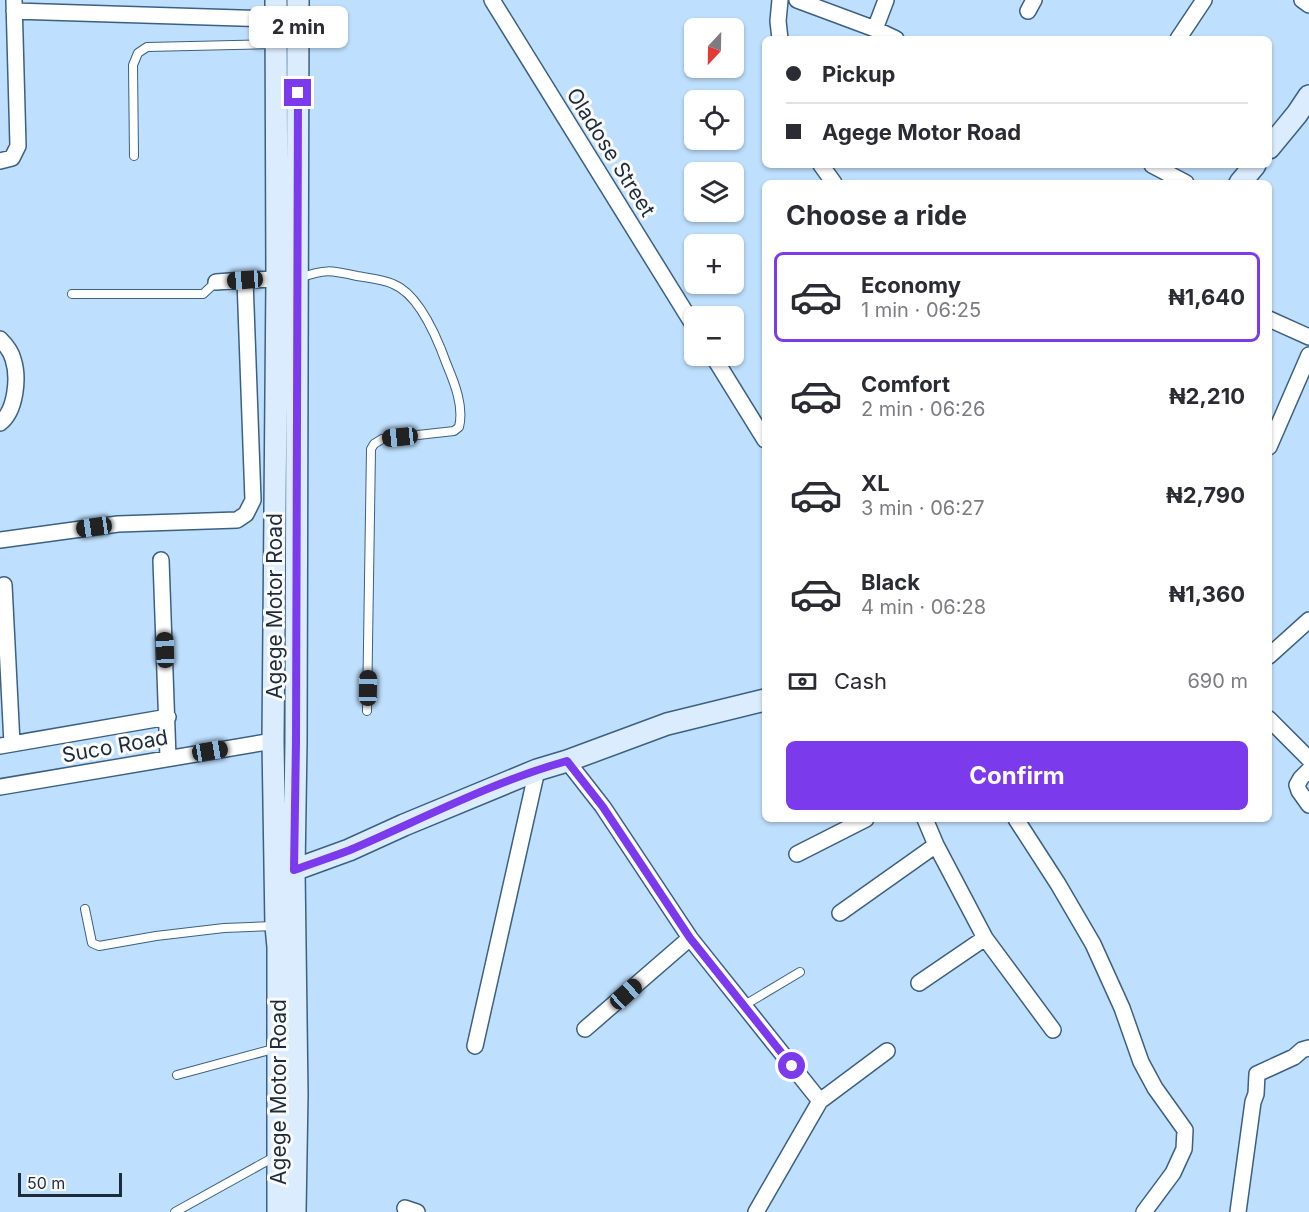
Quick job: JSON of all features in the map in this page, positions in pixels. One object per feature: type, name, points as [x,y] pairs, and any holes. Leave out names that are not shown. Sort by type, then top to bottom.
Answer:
[{"type":"main road","name":"Agege Motor Road","points":[[295,1212],[278,1048],[273,741],[298,0]]},
{"type":"main road","name":"Agege Motor Road","points":[[276,10],[287,279],[296,742],[294,870],[297,1094],[278,1212]]},
{"type":"main road","points":[[1272,145],[1305,111]]},
{"type":"main road","points":[[1242,180],[1252,168]]},
{"type":"main road","points":[[294,870],[349,850],[537,770],[667,724],[762,701]]},
{"type":"street","name":"Oladose Street","points":[[492,0],[684,310]]},
{"type":"street","points":[[780,0],[778,21],[780,36]]},
{"type":"street","points":[[797,0],[890,36]]},
{"type":"street","points":[[875,29],[886,0]]},
{"type":"street","points":[[1180,36],[1204,0]]},
{"type":"street","points":[[1302,0],[1309,5]]},
{"type":"street","points":[[0,161],[12,158],[18,146],[14,6],[276,10]]},
{"type":"street","points":[[1158,168],[1180,180]]},
{"type":"street","points":[[216,282],[287,279]]},
{"type":"street","points":[[0,540],[118,524],[237,520],[246,513],[253,500],[245,280]]},
{"type":"street","points":[[1272,320],[1309,337]]},
{"type":"street","points":[[0,339],[9,348],[14,361],[15,392],[12,405],[0,423]]},
{"type":"street","points":[[1272,440],[1309,356]]},
{"type":"street","points":[[719,366],[762,435]]},
{"type":"street","points":[[161,560],[168,758]]},
{"type":"street","points":[[4,585],[6,745],[168,717]]},
{"type":"street","points":[[1272,653],[1309,620]]},
{"type":"street","points":[[1272,722],[1309,759]]},
{"type":"street","name":"Suco Road","points":[[0,787],[273,741]]},
{"type":"street","points":[[567,761],[603,807],[690,938],[820,1101]]},
{"type":"street","points":[[476,1046],[537,770]]},
{"type":"street","points":[[1309,770],[1297,785],[1309,805]]},
{"type":"street","points":[[797,854],[860,822]]},
{"type":"street","points":[[926,822],[985,938],[1053,1030]]},
{"type":"street","points":[[1018,822],[1093,944],[1122,1008],[1141,1062],[1155,1088],[1185,1130],[1184,1149],[1173,1173],[1144,1212]]},
{"type":"street","points":[[840,913],[936,845]]},
{"type":"street","points":[[585,1029],[690,938]]},
{"type":"street","points":[[919,983],[985,938]]},
{"type":"street","points":[[1238,1212],[1253,1102],[1257,1094],[1257,1074],[1309,1048]]},
{"type":"street","points":[[756,1212],[820,1101],[886,1051]]},
{"type":"lane","points":[[134,156],[133,65],[138,53],[147,47],[276,44]]},
{"type":"lane","points":[[287,279],[328,270],[394,284],[415,300],[438,340],[455,385],[461,418],[459,427],[454,431],[381,439],[371,449],[367,711]]},
{"type":"lane","points":[[72,294],[203,294],[216,282]]},
{"type":"lane","points":[[85,909],[92,943],[99,946],[224,928],[276,926]]},
{"type":"lane","points":[[743,1006],[800,972]]},
{"type":"lane","points":[[177,1075],[278,1048]]},
{"type":"lane","points":[[174,1212],[287,1150]]},
{"type":"route","points":[[298,93],[294,870],[349,850],[537,770],[567,761],[603,807],[690,938],[792,1066]]}]
